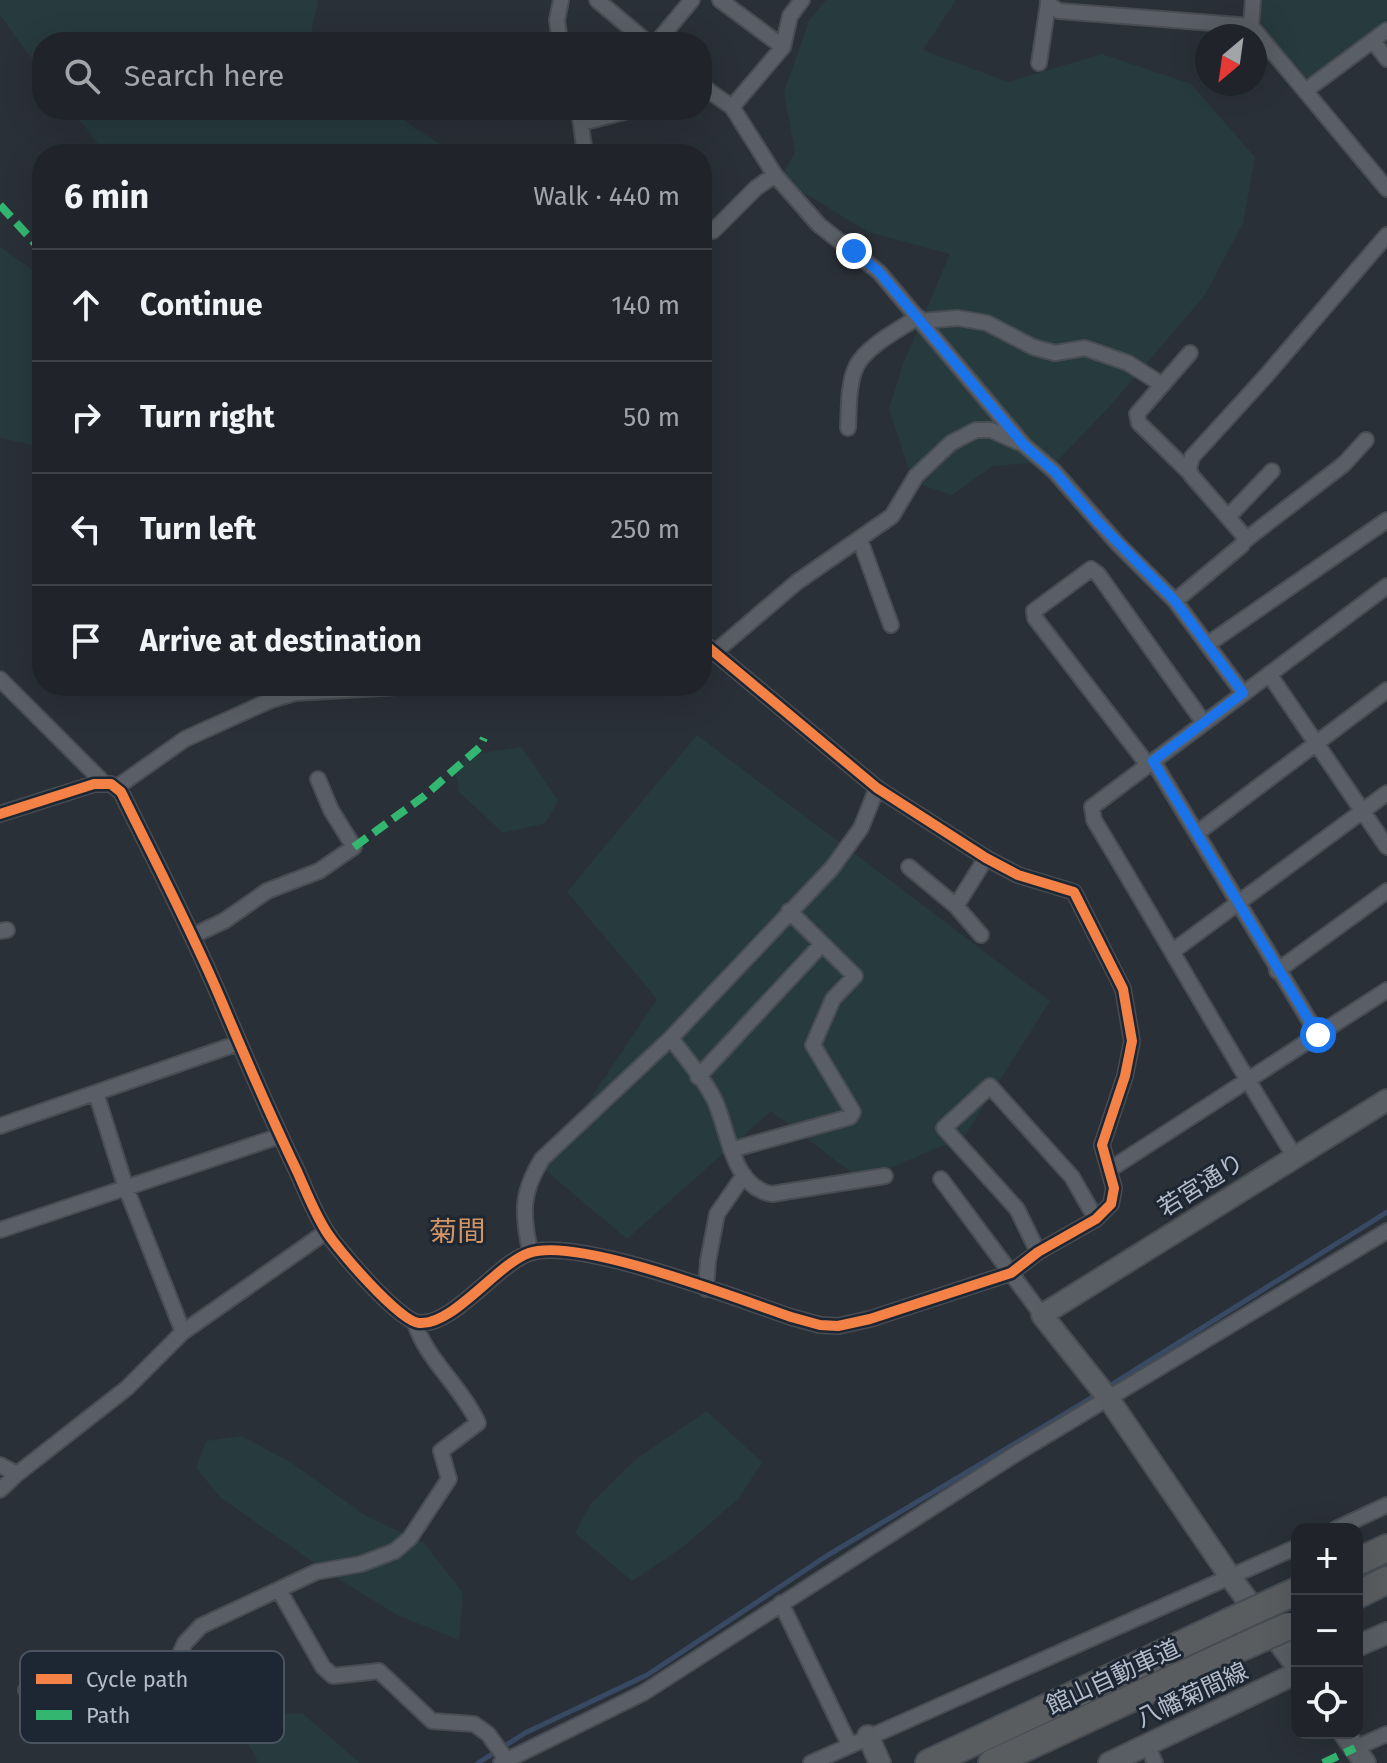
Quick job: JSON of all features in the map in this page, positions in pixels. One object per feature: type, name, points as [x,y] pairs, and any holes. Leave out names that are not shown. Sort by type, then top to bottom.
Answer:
[{"type":"highway","points":[[1363,1559],[1387,1548]]},
{"type":"highway","points":[[1363,1592],[1387,1580]]},
{"type":"highway","name":"館山自動車道","points":[[929,1763],[1291,1594]]},
{"type":"highway","name":"館山自動車道","points":[[992,1763],[1291,1625]]},
{"type":"street","points":[[559,32],[557,20],[561,0]]},
{"type":"street","points":[[597,0],[635,32]]},
{"type":"street","points":[[665,32],[692,0]]},
{"type":"street","points":[[720,0],[783,47]]},
{"type":"street","points":[[732,107],[783,47],[790,16],[802,0]]},
{"type":"street","points":[[1251,24],[1253,0]]},
{"type":"street","points":[[1048,2],[1059,11],[1225,24]]},
{"type":"street","points":[[1039,63],[1048,2]]},
{"type":"street","points":[[1305,91],[1387,30]]},
{"type":"street","points":[[1373,41],[1387,59]]},
{"type":"street","points":[[1267,45],[1387,189]]},
{"type":"street","points":[[712,93],[732,107],[775,175],[819,225],[879,272],[1024,445],[1054,471],[1103,528],[1175,601],[1243,693]]},
{"type":"street","points":[[581,120],[584,144]]},
{"type":"street","points":[[713,231],[756,188],[775,175]]},
{"type":"street","points":[[1191,475],[1192,457],[1387,235]]},
{"type":"street","points":[[848,428],[856,367],[877,346],[920,319],[958,318],[987,323],[1033,347],[1055,353],[1085,348],[1128,363],[1161,384]]},
{"type":"street","points":[[1190,353],[1141,407],[1137,414],[1139,423],[1191,475],[1245,537],[1244,541]]},
{"type":"street","points":[[715,652],[797,582],[892,516],[916,476],[951,443],[976,430],[991,430],[1024,445]]},
{"type":"street","points":[[1175,601],[1244,541],[1344,464],[1366,440]]},
{"type":"street","points":[[1228,517],[1272,471]]},
{"type":"street","points":[[1208,644],[1387,520]]},
{"type":"street","points":[[860,540],[891,625]]},
{"type":"street","points":[[1204,723],[1098,574],[1091,569],[1034,611],[1035,618],[1150,763],[1197,833],[1318,1035]]},
{"type":"street","points":[[1295,1157],[1094,820],[1092,807],[1387,586]]},
{"type":"street","points":[[0,679],[110,784],[192,936],[326,1232],[403,1317],[415,1323],[429,1323],[530,1252],[568,1250],[603,1256],[806,1321],[838,1326],[870,1319],[1011,1273],[1038,1252],[1096,1219],[1111,1204],[1114,1188],[1102,1145],[1125,1076],[1132,1041],[1123,989],[1074,892],[1018,875],[877,788],[712,650]]},
{"type":"street","points":[[1269,674],[1387,847]]},
{"type":"street","points":[[1197,833],[1387,690]]},
{"type":"street","points":[[0,814],[110,784],[185,739],[285,696]]},
{"type":"street","points":[[192,936],[224,921],[267,891],[319,871],[354,847],[331,810],[318,779]]},
{"type":"street","points":[[530,1252],[524,1221],[527,1184],[542,1159],[671,1038],[832,868],[861,828],[877,788]]},
{"type":"street","points":[[1173,951],[1387,793]]},
{"type":"street","points":[[956,906],[986,858]]},
{"type":"street","points":[[909,867],[956,906],[981,935]]},
{"type":"street","points":[[1277,971],[1387,891]]},
{"type":"street","points":[[731,1150],[850,1117],[853,1112],[813,1045],[833,999],[855,976],[789,911]]},
{"type":"street","points":[[698,1077],[822,944]]},
{"type":"street","points":[[1109,1170],[1387,990]]},
{"type":"street","points":[[671,1038],[714,1099],[731,1150],[755,1188],[772,1194],[885,1176]]},
{"type":"street","points":[[0,1126],[239,1043]]},
{"type":"street","points":[[1038,1252],[1017,1209],[944,1128],[990,1086],[1072,1177],[1096,1219]]},
{"type":"street","points":[[96,1093],[126,1188],[183,1332]]},
{"type":"street","name":"若宮通り","points":[[1042,1315],[1387,1100]]},
{"type":"street","points":[[0,1230],[280,1136]]},
{"type":"street","points":[[706,1289],[717,1214],[744,1175]]},
{"type":"street","points":[[941,1179],[1108,1398],[1295,1667]]},
{"type":"street","points":[[279,1590],[323,1667],[333,1676],[379,1671],[432,1721],[474,1724],[488,1734],[504,1761],[643,1693],[1004,1461],[1387,1231]]},
{"type":"street","points":[[0,1490],[127,1388],[183,1332],[326,1232]]},
{"type":"street","points":[[181,1651],[201,1626],[316,1572],[361,1564],[395,1551],[410,1538],[449,1479],[441,1451],[478,1423],[467,1400],[420,1340],[415,1323]]},
{"type":"street","points":[[0,1465],[17,1474]]},
{"type":"street","points":[[1349,1523],[1387,1505]]},
{"type":"street","points":[[811,1763],[1291,1550]]},
{"type":"street","points":[[781,1603],[859,1740],[880,1763]]},
{"type":"street","points":[[1363,1643],[1387,1633]]},
{"type":"street","name":"八幡菊間線","points":[[1109,1763],[1151,1754],[1291,1673]]},
{"type":"street","points":[[1354,1748],[1387,1734]]},
{"type":"green space","points":[[0,0],[318,1],[311,32],[32,32],[32,59],[0,15]]},
{"type":"green space","points":[[826,0],[956,0],[923,50],[1008,82],[1102,54],[1191,84],[1195,96],[1202,96],[1255,157],[1243,223],[1205,295],[1110,406],[1057,461],[992,466],[952,495],[913,482],[889,409],[903,364],[950,254],[868,232],[780,178],[795,153],[784,92],[809,21]]},
{"type":"green space","points":[[1259,0],[1387,0],[1387,22],[1311,77],[1302,77],[1267,35],[1267,24],[1259,24]]},
{"type":"green space","points":[[80,120],[403,120],[439,144],[98,144]]},
{"type":"green space","points":[[0,247],[32,270],[32,445],[0,438]]},
{"type":"green space","points":[[257,696],[283,696],[271,712]]},
{"type":"green space","points":[[697,735],[1050,1001],[964,1137],[861,1180],[771,1111],[627,1239],[544,1169],[657,999],[567,892]]},
{"type":"green space","points":[[521,747],[558,800],[546,823],[503,833],[459,792],[455,769],[467,755]]},
{"type":"green space","points":[[707,1411],[762,1462],[739,1498],[683,1547],[632,1581],[575,1533],[590,1505],[636,1459]]},
{"type":"green space","points":[[242,1436],[293,1464],[368,1517],[424,1543],[463,1593],[459,1640],[397,1615],[332,1575],[221,1498],[196,1468],[206,1441]]},
{"type":"green space","points":[[284,1714],[303,1714],[360,1763],[255,1763],[258,1761],[247,1743],[284,1743]]},
{"type":"waterway","points":[[1106,1388],[1387,1212]]},
{"type":"waterway","points":[[478,1763],[525,1733],[647,1675],[828,1555],[1098,1394]]},
{"type":"marked path","points":[[0,205],[32,240]]},
{"type":"marked path","points":[[354,847],[423,797],[480,747],[484,738]]},
{"type":"marked path","points":[[1323,1763],[1355,1748]]},
{"type":"cycle path","points":[[0,814],[94,784],[111,784],[121,792],[198,947],[322,1224],[342,1253],[398,1311],[410,1319],[419,1323],[446,1315],[516,1259],[529,1253],[552,1250],[619,1261],[791,1317],[820,1325],[838,1326],[870,1319],[1011,1273],[1038,1252],[1096,1219],[1111,1204],[1114,1188],[1102,1145],[1125,1076],[1132,1041],[1123,989],[1074,892],[1018,875],[877,788],[712,650]]},
{"type":"district","name":"菊間","points":[[457,1231]]},
{"type":"route","points":[[854,251],[879,272],[1024,445],[1054,471],[1118,544],[1175,601],[1243,693],[1153,761],[1318,1035]]}]
